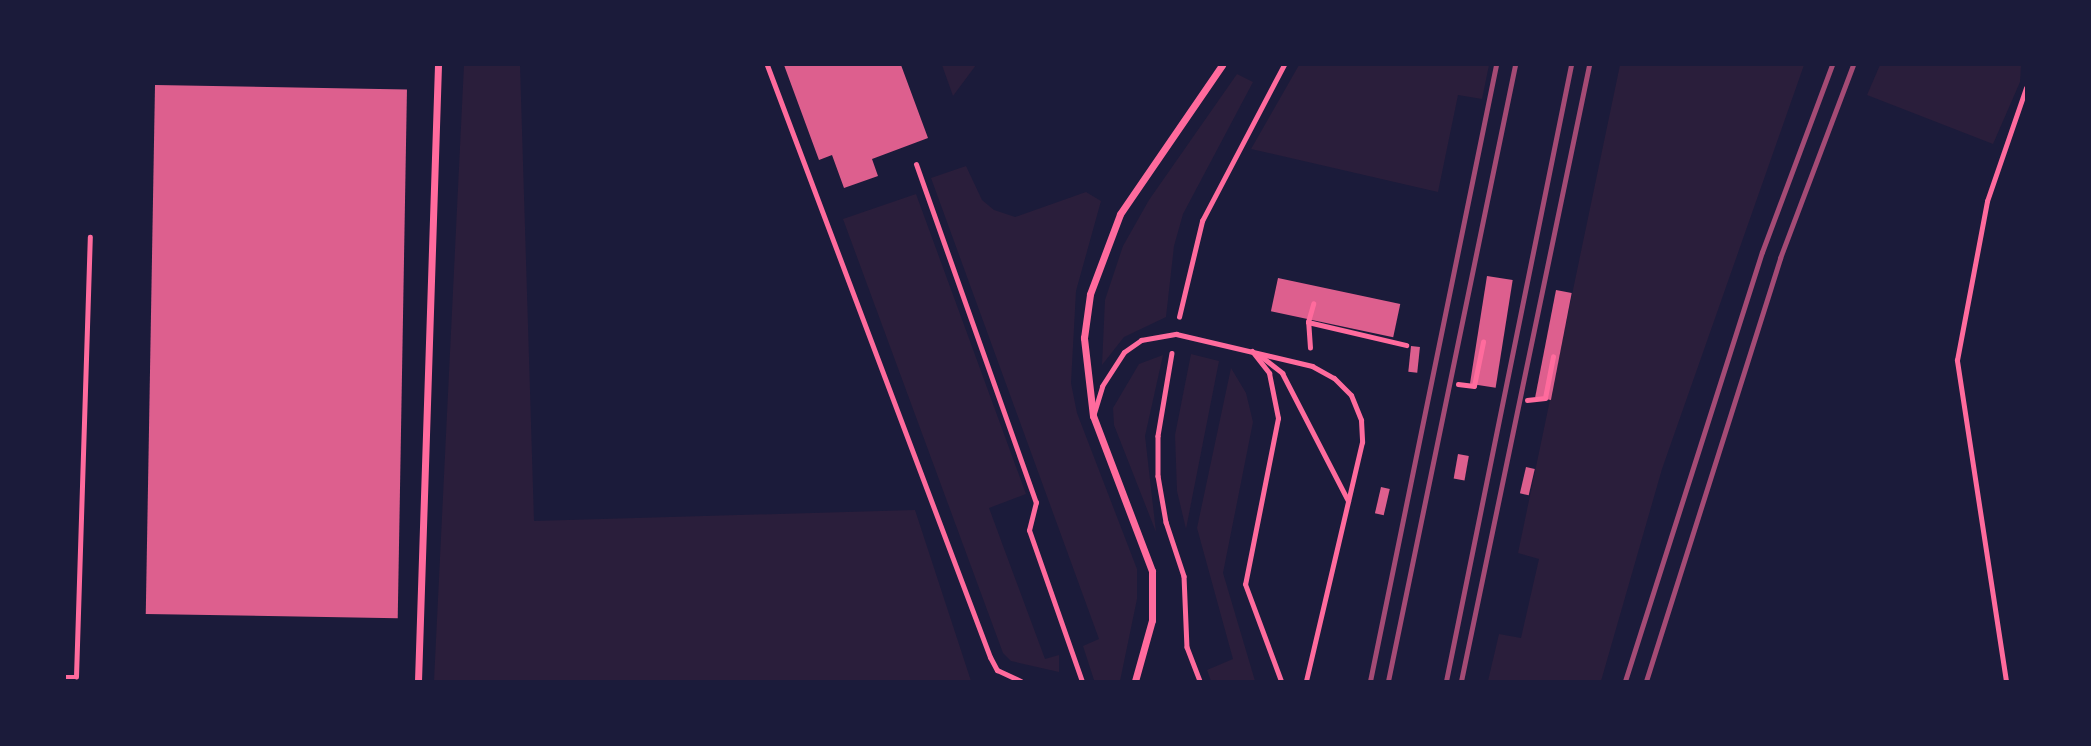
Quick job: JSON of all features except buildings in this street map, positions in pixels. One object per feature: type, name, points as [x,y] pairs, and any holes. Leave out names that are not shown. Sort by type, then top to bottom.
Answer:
[{"type":"street","points":[[418,681],[438,65]]},
{"type":"street","points":[[1135,681],[1152,620],[1152,571],[1093,416],[1084,338],[1090,294],[1105,246],[1120,214],[1222,65]]},
{"type":"lane","points":[[767,65],[990,657],[997,670],[1021,681]]},
{"type":"lane","points":[[2006,681],[1957,360],[1987,201],[2026,88]]},
{"type":"lane","points":[[916,164],[1037,502],[1029,530],[1082,681]]},
{"type":"lane","points":[[1093,416],[1102,386],[1124,352],[1141,340],[1176,334],[1312,366],[1334,378],[1351,395],[1361,420],[1362,442],[1306,681]]},
{"type":"lane","points":[[1252,350],[1282,373],[1348,501]]},
{"type":"lane","points":[[1252,350],[1269,373],[1278,418],[1245,584],[1281,681]]},
{"type":"path","points":[[1200,681],[1186,647],[1184,576],[1166,522],[1158,476],[1158,436],[1191,250],[1202,221],[1284,65]]},
{"type":"path","points":[[65,677],[76,677],[90,237]]},
{"type":"path","points":[[1312,366],[1308,323],[1313,304]]},
{"type":"path","points":[[1308,323],[1406,345]]},
{"type":"path","points":[[1458,384],[1474,386],[1483,342]]},
{"type":"path","points":[[1527,400],[1545,398],[1553,357]]},
{"type":"shaded area","points":[[464,65],[520,65],[534,521],[915,510],[971,681],[434,681]]},
{"type":"shaded area","points":[[942,65],[976,65],[953,96]]},
{"type":"shaded area","points":[[1299,65],[1489,65],[1482,99],[1458,95],[1438,192],[1251,149]]},
{"type":"shaded area","points":[[1620,65],[1804,65],[1662,469],[1601,681],[1488,681],[1499,634],[1521,638],[1539,559],[1518,553]]},
{"type":"shaded area","points":[[1880,65],[2021,65],[2020,82],[1993,144],[1867,95]]},
{"type":"shaded area","points":[[1237,74],[1253,82],[1183,214],[1174,246],[1166,317],[1124,337],[1102,365],[1105,300],[1123,246],[1149,200]]},
{"type":"shaded area","points":[[966,166],[982,200],[994,210],[1015,217],[1086,192],[1101,201],[1076,291],[1071,383],[1077,413],[1137,569],[1137,599],[1120,681],[1094,680],[1083,646],[1099,639],[931,178]]},
{"type":"shaded area","points":[[916,194],[1026,494],[989,508],[1045,659],[1059,655],[1059,672],[1011,661],[1003,653],[843,219]]},
{"type":"shaded area","points":[[1191,354],[1219,361],[1186,529],[1177,491],[1175,435]]},
{"type":"shaded area","points":[[1163,355],[1145,436],[1156,532],[1114,425],[1113,408],[1139,364]]},
{"type":"shaded area","points":[[1231,368],[1246,393],[1253,422],[1223,573],[1255,681],[1211,681],[1207,670],[1233,659],[1197,528]]},
{"type":"railway","points":[[1370,681],[1496,65]]},
{"type":"railway","points":[[1388,681],[1515,65]]},
{"type":"railway","points":[[1446,681],[1571,65]]},
{"type":"railway","points":[[1461,681],[1589,65]]},
{"type":"railway","points":[[1625,681],[1762,252],[1832,65]]},
{"type":"railway","points":[[1646,681],[1780,258],[1853,65]]}]
